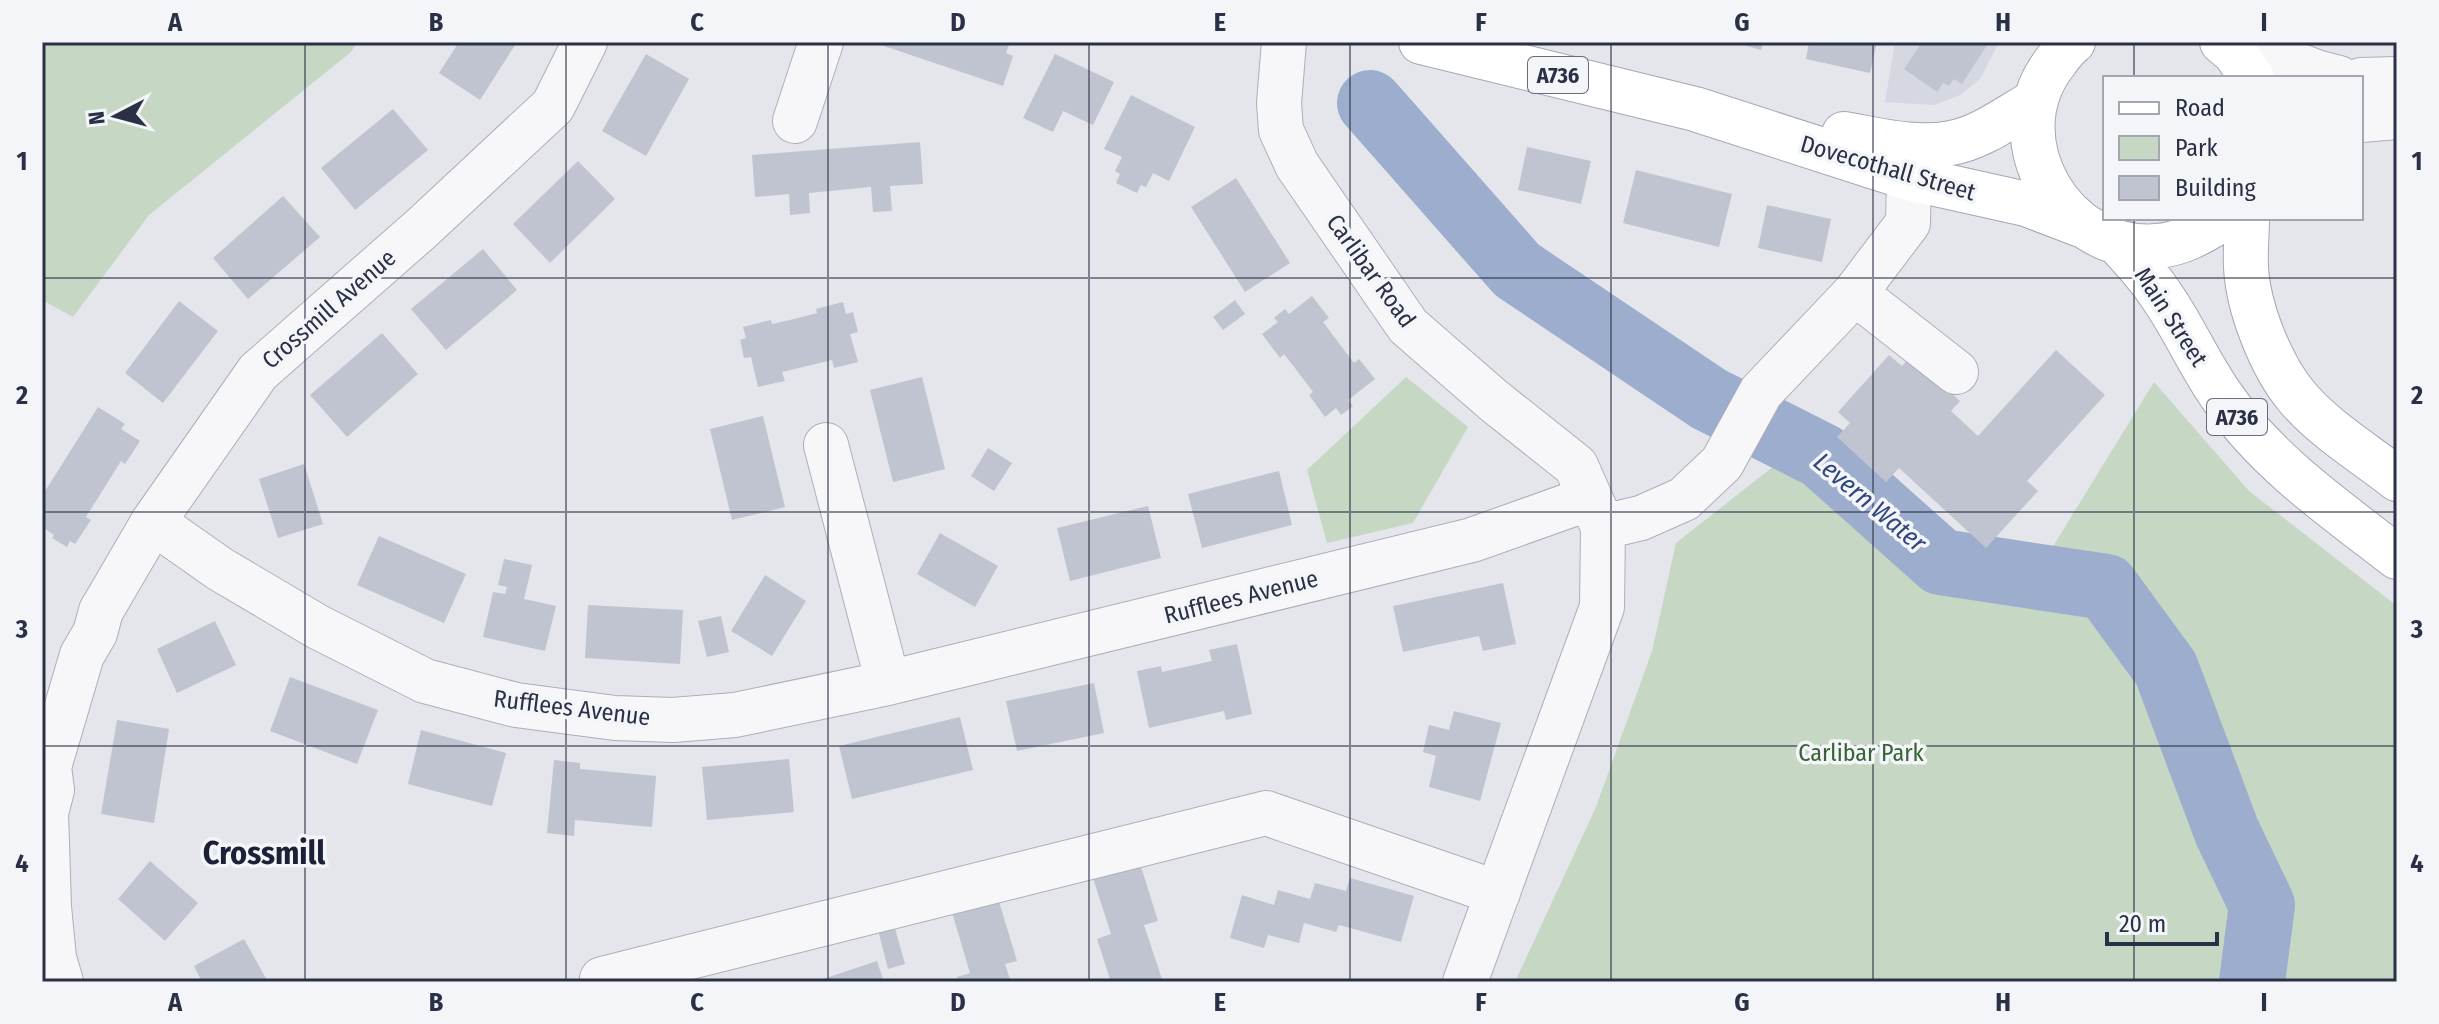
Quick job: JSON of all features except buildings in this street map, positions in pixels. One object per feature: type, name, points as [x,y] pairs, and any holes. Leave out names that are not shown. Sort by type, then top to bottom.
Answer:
[{"type":"main road","name":"Dovecothall Street","points":[[1421,42],[1695,109],[1929,146],[1953,143],[1979,134],[2043,74]]},
{"type":"main road","points":[[2043,74],[2073,42]]},
{"type":"main road","points":[[2222,42],[2235,53],[2251,76]]},
{"type":"main road","name":"Main Street","points":[[2043,74],[2032,116],[2035,158],[2052,195],[2142,269],[2163,298],[2221,396],[2241,422],[2289,472],[2397,557]]},
{"type":"main road","name":"Dovecothall Street","points":[[1695,109],[1909,178],[2026,204],[2099,233]]},
{"type":"main road","points":[[2099,233],[2156,246],[2193,237],[2222,220]]},
{"type":"main road","name":"A736","points":[[2247,220],[2246,268],[2250,298],[2283,377],[2298,398],[2318,417],[2397,479]]},
{"type":"street","name":"Crossmill Avenue","points":[[61,982],[54,958],[49,907],[46,813],[52,790],[49,767],[56,690],[95,633],[101,611],[153,522],[258,372],[422,228],[553,106],[585,42]]},
{"type":"street","points":[[795,121],[821,42]]},
{"type":"street","name":"Carlibar Road","points":[[1284,42],[1279,103],[1281,130],[1297,165],[1408,326],[1493,400],[1576,466],[1597,513],[1602,607],[1465,982]]},
{"type":"street","points":[[2239,42],[2331,76]]},
{"type":"street","points":[[2363,80],[2397,79]]},
{"type":"street","points":[[2363,120],[2397,117]]},
{"type":"street","points":[[1597,513],[1641,518],[1684,499],[1722,463],[1761,392],[1855,293],[1908,223],[1909,178]]},
{"type":"street","points":[[1855,293],[1956,372]]},
{"type":"street","points":[[826,445],[888,683]]},
{"type":"street","name":"Rufflees Avenue","points":[[153,522],[220,569],[318,627],[425,681],[516,705],[615,718],[673,720],[735,715],[888,683],[1472,540],[1597,513]]},
{"type":"street","points":[[602,979],[673,972],[1266,813],[1498,893]]},
{"type":"shaded area","points":[[1895,42],[1999,42],[1980,79],[1960,95],[1934,105],[1885,102]]},
{"type":"green space","points":[[42,42],[357,42],[351,52],[149,215],[73,317],[42,300]]},
{"type":"green space","points":[[1406,377],[1468,427],[1413,523],[1327,543],[1307,470]]},
{"type":"green space","name":"Carlibar Park","points":[[2154,382],[2249,491],[2397,606],[2397,982],[1515,982],[1596,807],[1652,651],[1676,543],[1817,432],[1948,541],[2041,566]]},
{"type":"waterway","name":"Levern Water","points":[[1370,103],[1517,270],[1709,399],[1822,456],[1941,562],[2106,587],[2166,669],[2227,832],[2262,905],[2252,982]]},
{"type":"district","name":"Crossmill","points":[[264,853]]}]
